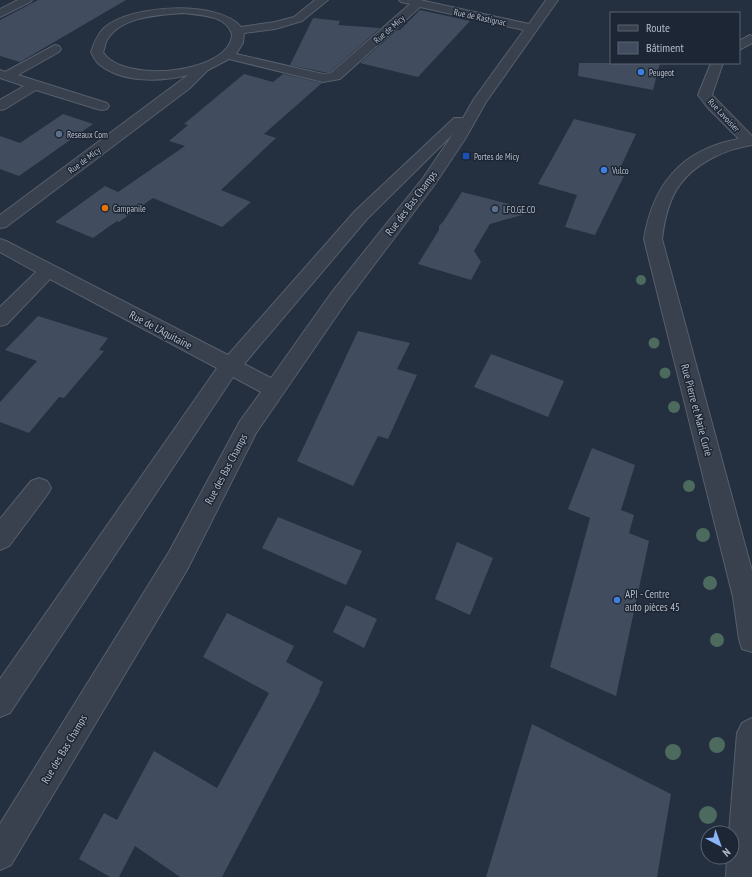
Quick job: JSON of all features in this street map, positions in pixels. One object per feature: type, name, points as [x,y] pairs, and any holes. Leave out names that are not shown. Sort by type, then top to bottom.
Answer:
[{"type":"street","points":[[0,14],[26,0]]},
{"type":"street","points":[[237,31],[275,25],[298,18],[322,0]]},
{"type":"street","name":"Rue de Rastignac","points":[[405,0],[531,28]]},
{"type":"street","name":"Rue des Bas Champs","points":[[0,854],[178,562],[248,427],[339,296],[429,181],[454,145],[479,102],[552,0]]},
{"type":"street","name":"Rue de Micy","points":[[226,55],[323,78],[335,76],[418,3]]},
{"type":"street","name":"Rue de Micy","points":[[0,224],[185,85],[206,66],[226,55],[234,47],[238,39],[237,31],[230,22],[213,14],[160,6],[108,31],[99,41],[97,52],[103,62],[116,69],[136,74],[151,75],[183,72],[206,66]]},
{"type":"street","points":[[740,45],[750,38]]},
{"type":"street","points":[[3,75],[55,49]]},
{"type":"street","name":"Rue Lavoisier","points":[[717,64],[705,95],[713,105],[750,141]]},
{"type":"street","points":[[3,75],[102,106]]},
{"type":"street","points":[[0,106],[35,85]]},
{"type":"street","name":"Rue des Bas Champs","points":[[0,703],[230,366],[270,322],[310,270],[362,214],[479,102]]},
{"type":"street","name":"Rue Lavoisier","points":[[672,184],[688,166],[704,157],[721,149],[750,141]]},
{"type":"street","name":"Rue Pierre et Marie Curie","points":[[672,184],[660,206],[655,221],[653,239],[746,597],[752,640]]},
{"type":"street","name":"Rue de L'Aquitaine","points":[[0,245],[274,389]]},
{"type":"street","points":[[0,318],[48,270]]},
{"type":"street","points":[[0,538],[39,488]]},
{"type":"street","points":[[742,877],[752,733]]},
{"type":"building","points":[[38,0],[126,0],[20,62],[0,56],[0,20]]},
{"type":"building","points":[[420,10],[470,21],[418,77],[360,63],[397,30],[400,30]]},
{"type":"building","points":[[313,18],[340,21],[338,25],[380,28],[330,72],[323,72],[290,65]]},
{"type":"building","points":[[579,63],[660,64],[653,90],[578,76]]},
{"type":"building","points":[[244,74],[273,82],[283,74],[322,83],[264,134],[276,138],[221,190],[251,202],[222,227],[153,198],[93,238],[55,222],[105,186],[118,192],[185,146],[169,141],[188,125],[184,124]]},
{"type":"building","points":[[63,114],[93,124],[19,176],[0,169],[0,136],[20,143]]},
{"type":"building","points":[[574,119],[636,134],[617,175],[624,176],[595,235],[565,227],[577,195],[538,184]]},
{"type":"building","points":[[462,192],[536,211],[490,224],[474,251],[481,262],[471,280],[418,264],[439,230],[439,226]]},
{"type":"building","points":[[38,316],[108,338],[99,350],[104,351],[64,398],[59,397],[29,433],[0,422],[0,402],[37,361],[5,350]]},
{"type":"building","points":[[358,331],[410,343],[397,369],[417,375],[388,439],[378,436],[353,486],[297,461]]},
{"type":"building","points":[[491,354],[564,381],[548,417],[474,387]]},
{"type":"building","points":[[592,448],[635,465],[621,510],[634,515],[629,533],[649,541],[616,696],[550,667],[590,518],[568,509]]},
{"type":"building","points":[[278,517],[362,551],[346,585],[262,548]]},
{"type":"building","points":[[457,542],[493,558],[470,615],[435,599]]},
{"type":"building","points":[[346,605],[377,619],[364,648],[333,632]]},
{"type":"building","points":[[227,613],[294,646],[286,662],[323,682],[319,690],[320,691],[222,877],[180,877],[135,846],[119,877],[110,877],[79,859],[104,813],[117,820],[154,751],[217,788],[269,693],[203,657]]},
{"type":"building","points":[[532,724],[671,794],[657,877],[486,877]]},
{"type":"place","name":"Peugeot","points":[[641,72]]},
{"type":"place","name":"Reseaux Com","points":[[59,134]]},
{"type":"place","name":"Portes de Micy","points":[[466,156]]},
{"type":"place","name":"Vulco","points":[[604,170]]},
{"type":"place","name":"Campanile","points":[[105,208]]},
{"type":"place","name":"I.FO.GE.CO","points":[[495,209]]},
{"type":"place","name":"API - Centre auto pièces 45","points":[[617,600]]}]
